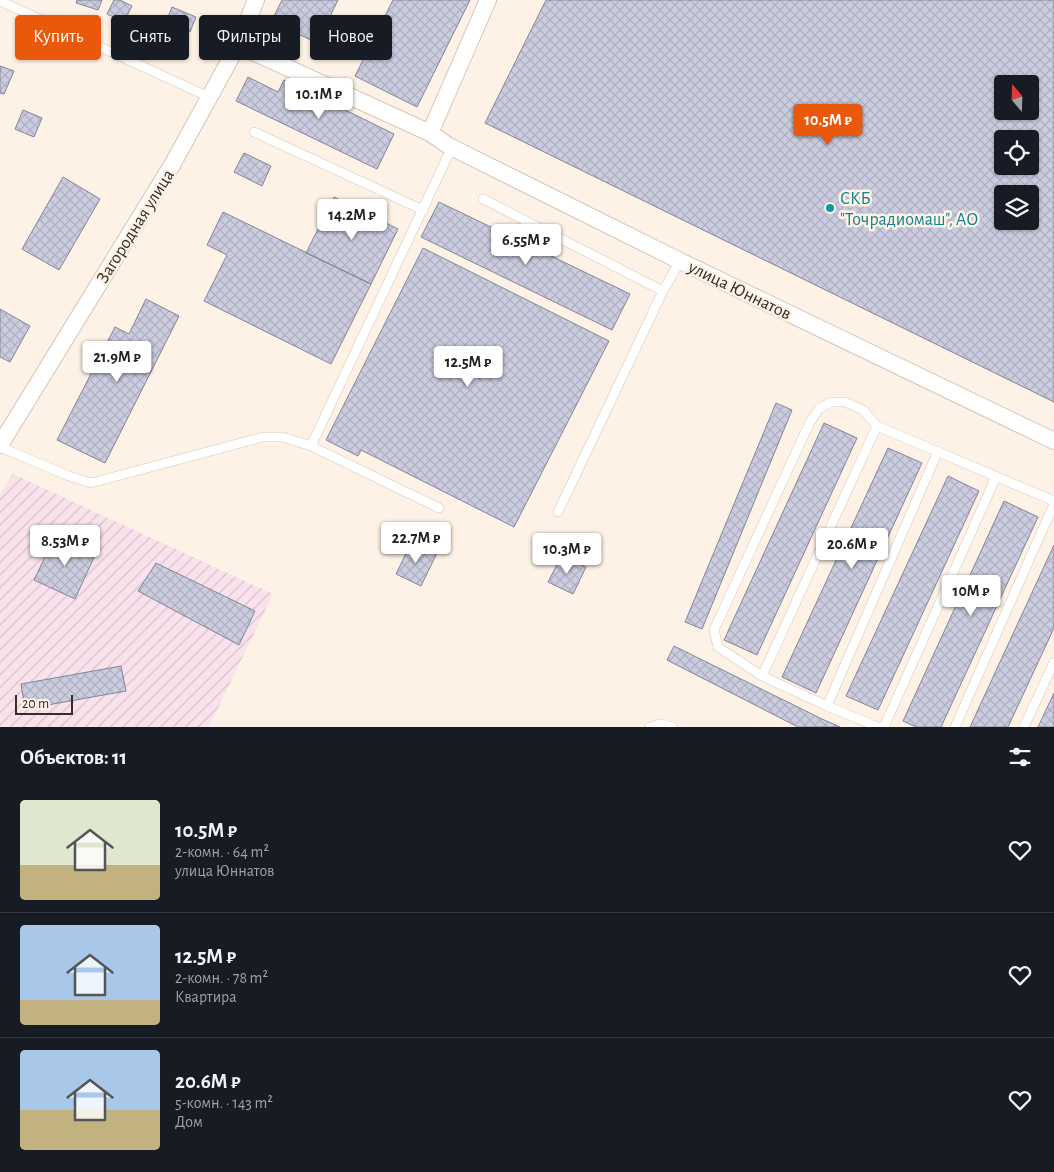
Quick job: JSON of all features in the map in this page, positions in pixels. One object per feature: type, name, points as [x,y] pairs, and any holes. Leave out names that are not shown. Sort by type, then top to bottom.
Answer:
[{"type":"street","name":"Загородная улица","points":[[250,15],[256,0]]},
{"type":"street","points":[[430,133],[488,0]]},
{"type":"street","name":"Загородная улица","points":[[0,446],[172,165],[230,60]]},
{"type":"street","name":"улица Юннатов","points":[[271,60],[430,133],[452,147],[680,262],[1054,441]]},
{"type":"lane","points":[[0,1],[209,97]]},
{"type":"lane","points":[[254,132],[423,210]]},
{"type":"lane","points":[[311,446],[452,147]]},
{"type":"lane","points":[[484,199],[663,291]]},
{"type":"lane","points":[[558,512],[663,291],[680,262]]},
{"type":"lane","points":[[878,727],[762,676],[718,647],[714,630],[810,422],[818,409],[831,402],[845,402],[863,410],[877,426],[1054,502],[954,727]]},
{"type":"lane","points":[[762,676],[877,426]]},
{"type":"lane","points":[[0,446],[69,476],[91,482],[263,437],[283,437],[311,446],[438,508]]},
{"type":"lane","points":[[827,706],[938,451]]},
{"type":"lane","points":[[884,727],[996,477]]},
{"type":"lane","points":[[1024,727],[1054,662]]},
{"type":"lane","points":[[650,727],[660,724],[672,727]]},
{"type":"shaded area","points":[[13,474],[273,594],[209,727],[0,727],[0,494]]},
{"type":"building","points":[[77,0],[102,0],[98,10],[76,3]]},
{"type":"building","points":[[114,0],[120,0],[132,6],[128,15],[111,16],[107,14]]},
{"type":"building","points":[[282,0],[338,0],[331,15],[310,15],[310,40],[300,35],[300,15],[274,15]]},
{"type":"building","points":[[393,0],[470,0],[417,107],[355,76],[363,60],[392,60],[392,15],[386,15]]},
{"type":"building","name":"СКБ \"Точрадиомаш\", АО","points":[[546,0],[1054,0],[1054,402],[485,123]]},
{"type":"building","points":[[172,7],[196,17],[190,32],[189,15],[169,15]]},
{"type":"building","points":[[0,66],[14,71],[4,94],[0,93]]},
{"type":"building","points":[[248,77],[278,92],[284,80],[394,134],[377,169],[236,101]]},
{"type":"building","points":[[23,110],[42,118],[34,137],[15,129]]},
{"type":"building","points":[[244,153],[271,166],[262,186],[234,172]]},
{"type":"building","points":[[63,177],[100,199],[59,270],[22,249]]},
{"type":"building","points":[[334,197],[398,229],[371,284],[306,253]]},
{"type":"building","points":[[439,202],[630,294],[612,330],[421,237]]},
{"type":"building","points":[[223,212],[371,284],[331,364],[204,301],[227,255],[207,245]]},
{"type":"building","points":[[423,248],[609,341],[514,527],[361,450],[358,456],[326,440]]},
{"type":"building","points":[[146,299],[179,316],[105,463],[57,440],[115,327],[129,334]]},
{"type":"building","points":[[0,309],[30,326],[10,362],[0,357]]},
{"type":"building","points":[[776,403],[792,410],[702,629],[685,622]]},
{"type":"building","points":[[824,423],[857,438],[757,655],[724,640]]},
{"type":"building","points":[[888,448],[922,463],[816,693],[782,677]]},
{"type":"building","points":[[948,476],[979,491],[878,710],[846,696]]},
{"type":"building","points":[[1004,501],[1038,517],[941,727],[916,727],[903,721]]},
{"type":"building","points":[[56,534],[96,553],[75,599],[34,580]]},
{"type":"building","points":[[412,541],[437,553],[421,586],[396,574]]},
{"type":"building","points":[[1054,545],[1054,628],[1008,727],[970,727]]},
{"type":"building","points":[[562,555],[586,567],[573,594],[548,582]]},
{"type":"building","points":[[156,563],[255,611],[239,645],[138,591]]},
{"type":"building","points":[[674,646],[840,727],[798,727],[667,660]]},
{"type":"building","points":[[121,666],[126,691],[25,709],[21,684]]},
{"type":"building","points":[[1054,693],[1054,727],[1038,727]]},
{"type":"place","name":"СКБ \"Точрадиомаш\", АО","points":[[830,208]]}]
